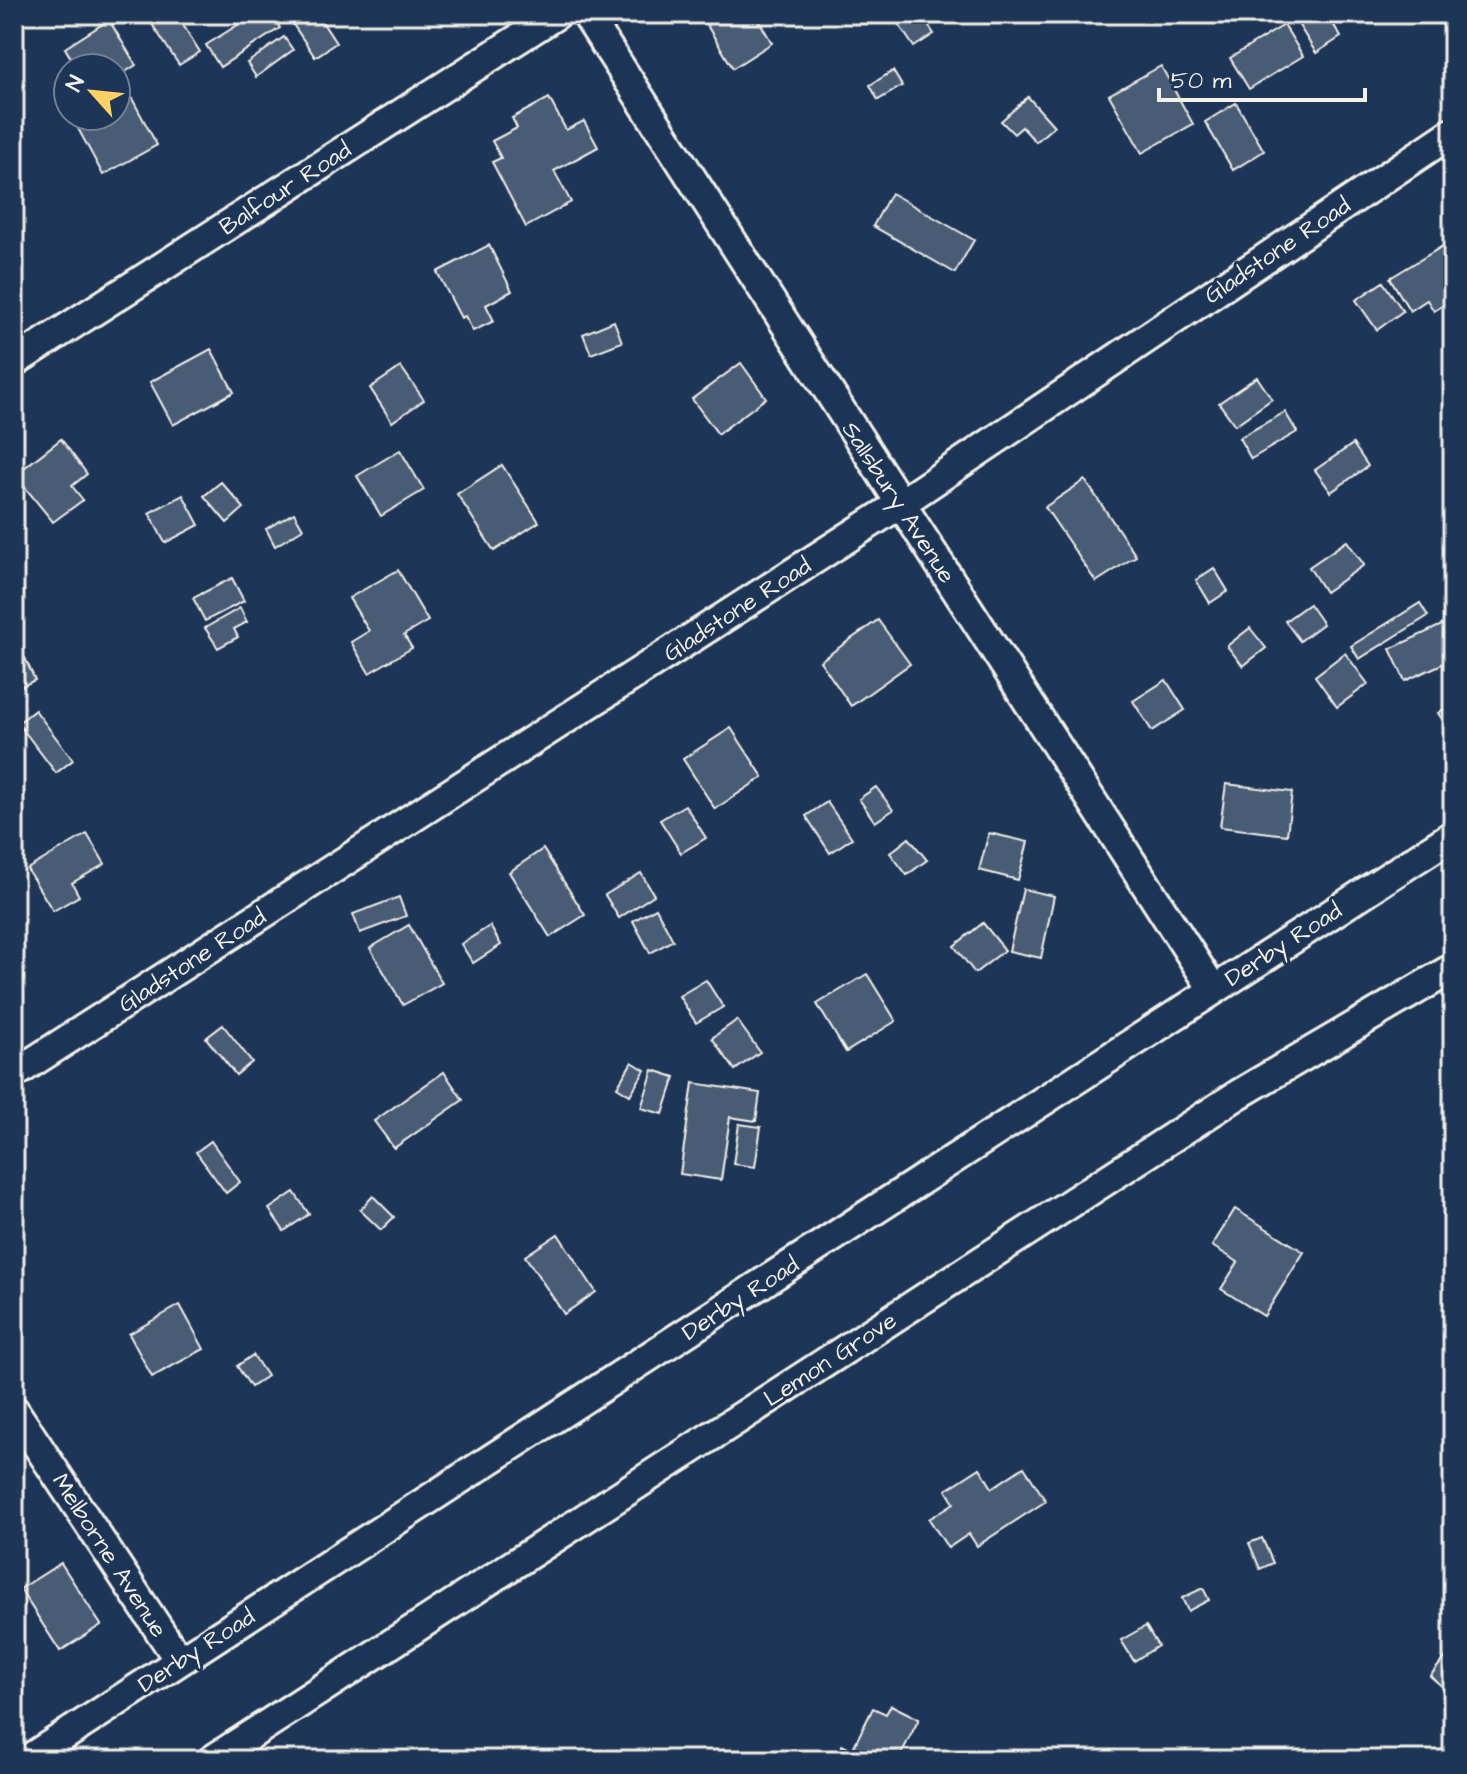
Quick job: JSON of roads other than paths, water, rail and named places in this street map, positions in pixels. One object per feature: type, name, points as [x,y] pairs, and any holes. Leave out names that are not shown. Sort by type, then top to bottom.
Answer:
[{"type":"street","name":"Balfour Road","points":[[14,362],[557,14]]},
{"type":"street","name":"Sallsbury Avenue","points":[[586,14],[1213,989]]},
{"type":"street","name":"Gladstone Road","points":[[14,1074],[900,504],[1453,132]]},
{"type":"street","name":"Derby Road","points":[[27,1760],[1453,835]]},
{"type":"street","name":"Lemon Grove","points":[[212,1760],[1226,1103],[1453,968]]},
{"type":"street","name":"Melborne Avenue","points":[[14,1410],[179,1660]]}]
